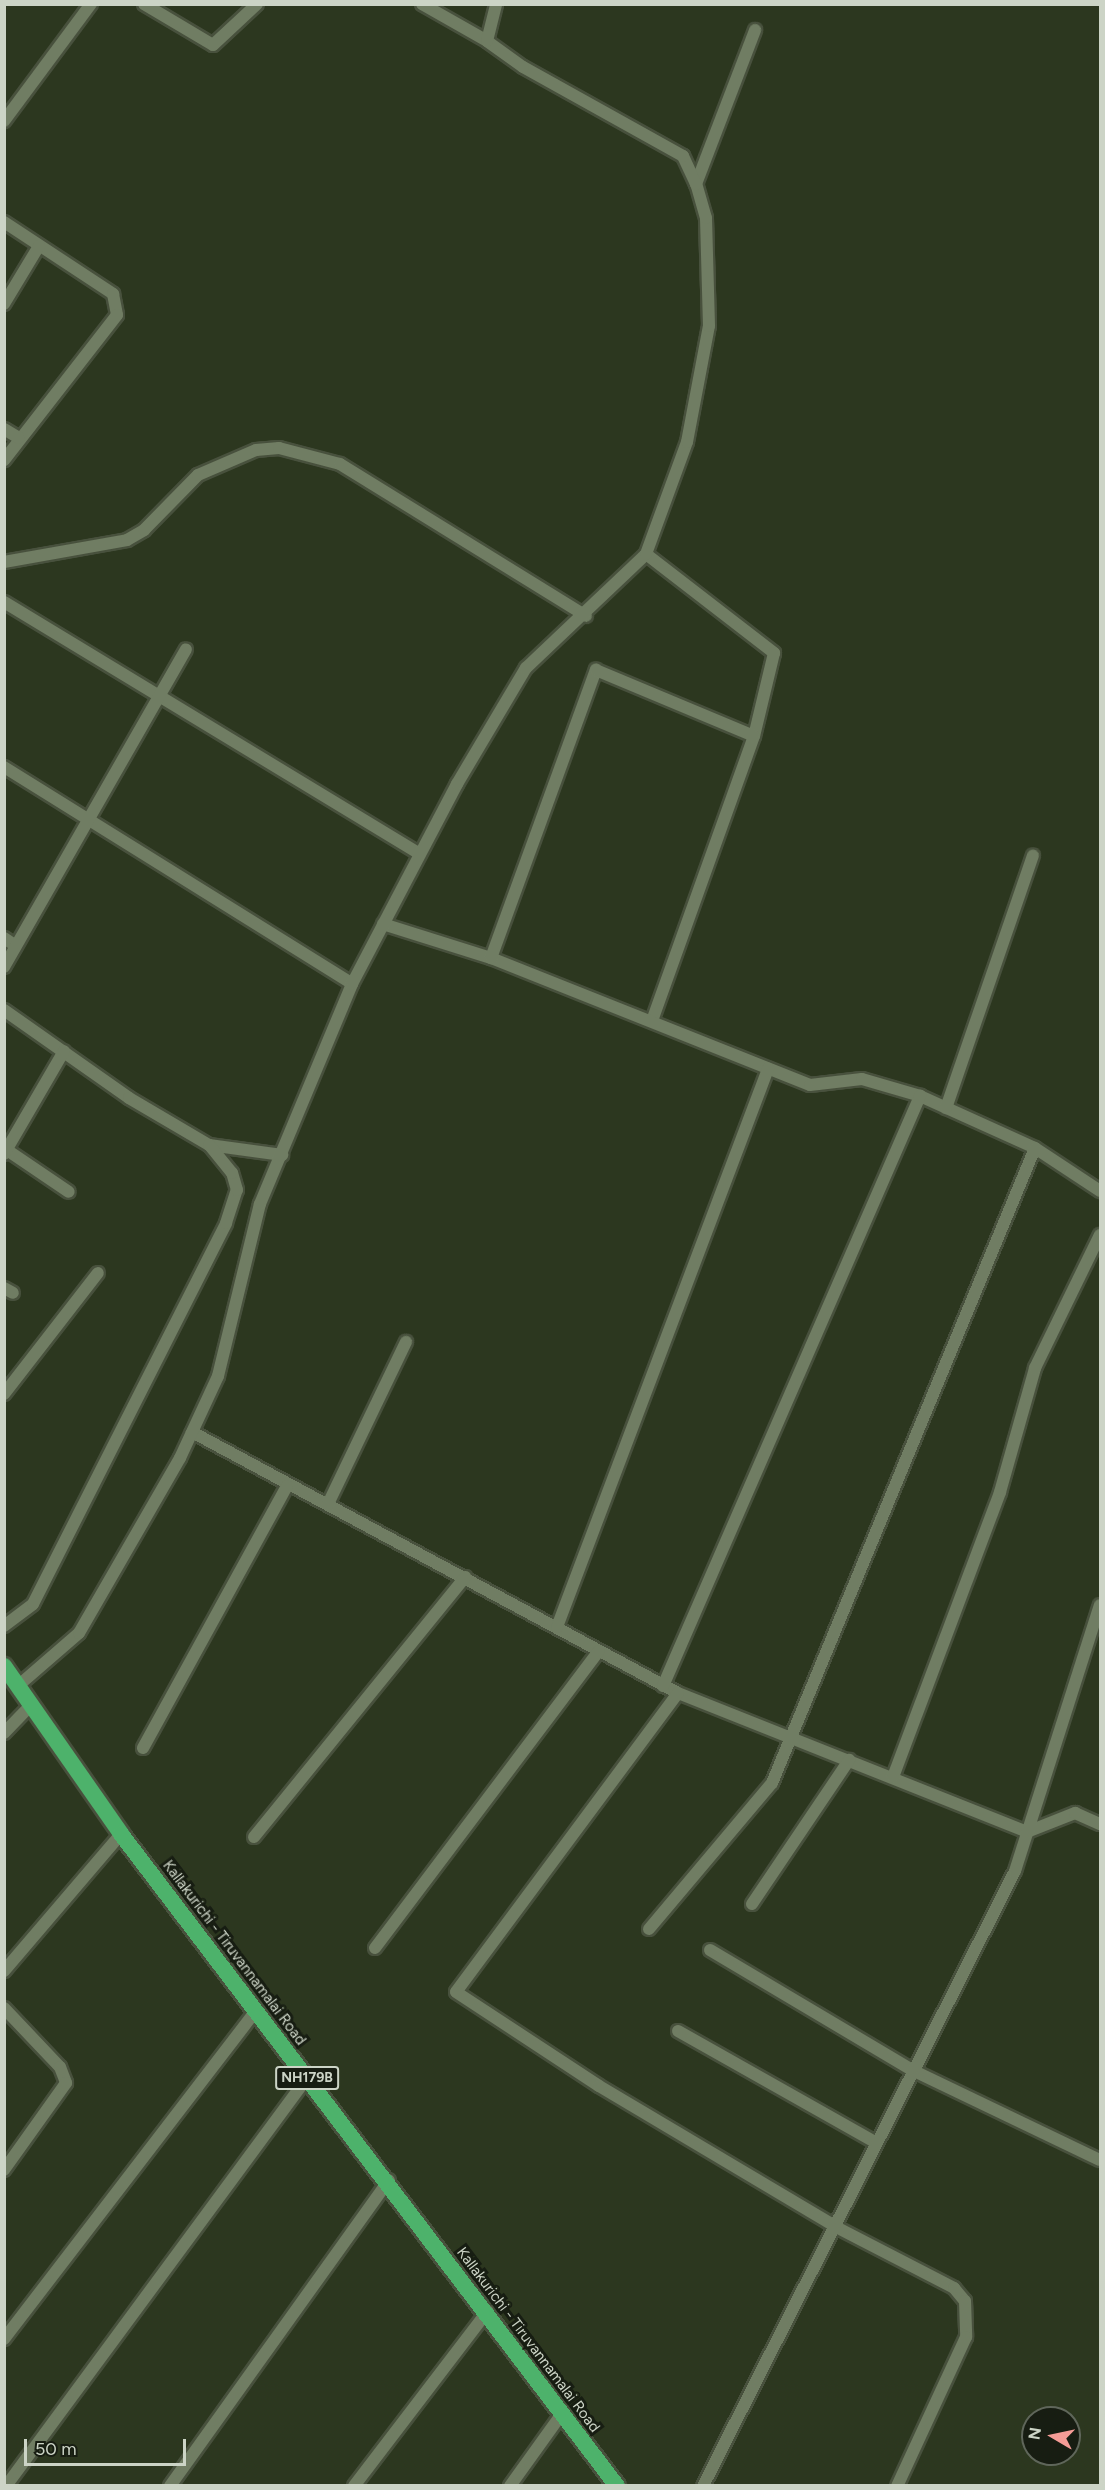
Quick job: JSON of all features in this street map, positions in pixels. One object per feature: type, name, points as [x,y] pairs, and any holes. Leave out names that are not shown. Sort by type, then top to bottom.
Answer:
[{"type":"highway","name":"Kallakurichi - Tiruvannamalai Road","points":[[4,1666],[20,1685],[30,1706],[122,1834],[255,2012],[389,2180],[488,2311],[561,2415],[617,2486]]},
{"type":"street","points":[[4,121],[91,4]]},
{"type":"street","points":[[144,4],[213,45],[257,4]]},
{"type":"street","points":[[20,1685],[79,1633],[192,1432],[218,1376],[260,1204],[352,984],[420,854],[526,668],[586,616],[646,554],[687,442],[709,326],[706,218],[696,184],[683,156],[523,67],[487,41],[422,4]]},
{"type":"street","points":[[487,41],[496,4]]},
{"type":"street","points":[[696,184],[755,30]]},
{"type":"street","points":[[4,222],[113,294],[117,315],[4,460]]},
{"type":"street","points":[[4,303],[39,246]]},
{"type":"street","points":[[4,429],[20,438]]},
{"type":"street","points":[[4,562],[127,540],[144,530],[198,475],[256,450],[279,448],[340,464],[586,616]]},
{"type":"street","points":[[646,554],[774,653],[754,736],[652,1021]]},
{"type":"street","points":[[4,602],[420,854]]},
{"type":"street","points":[[4,967],[186,649]]},
{"type":"street","points":[[491,958],[596,670],[754,736]]},
{"type":"street","points":[[4,767],[352,984]]},
{"type":"street","points":[[946,1108],[1033,856]]},
{"type":"street","points":[[383,924],[491,958],[810,1085],[862,1079],[920,1096],[1035,1148],[1101,1191]]},
{"type":"street","points":[[4,938],[16,946]]},
{"type":"street","points":[[4,1010],[208,1145],[232,1173],[237,1190],[225,1223],[33,1604],[4,1626]]},
{"type":"street","points":[[64,1051],[5,1150],[69,1192]]},
{"type":"street","points":[[557,1627],[768,1069]]},
{"type":"street","points":[[663,1686],[920,1096]]},
{"type":"street","points":[[208,1145],[282,1155]]},
{"type":"street","points":[[649,1929],[758,1804],[794,1739],[1035,1148]]},
{"type":"street","points":[[893,1777],[1000,1492],[1035,1368],[1101,1235]]},
{"type":"street","points":[[4,1394],[98,1273]]},
{"type":"street","points":[[328,1504],[406,1342]]},
{"type":"street","points":[[192,1432],[287,1486],[328,1504],[678,1693],[1027,1832],[1075,1813],[1101,1824]]},
{"type":"street","points":[[143,1748],[287,1486]]},
{"type":"street","points":[[254,1837],[465,1578]]},
{"type":"street","points":[[704,2486],[1015,1871],[1101,1605]]},
{"type":"street","points":[[375,1948],[598,1651]]},
{"type":"street","points":[[678,1693],[456,1992],[599,2086],[836,2226],[954,2288],[969,2317],[959,2357],[897,2486]]},
{"type":"street","points":[[4,1733],[30,1706]]},
{"type":"street","points":[[752,1904],[849,1760]]},
{"type":"street","points":[[4,1971],[122,1834]]},
{"type":"street","points":[[710,1950],[914,2071],[1101,2160]]},
{"type":"street","points":[[4,2008],[60,2067],[66,2083],[4,2170]]},
{"type":"street","points":[[4,2339],[255,2012]]},
{"type":"street","points":[[678,2031],[878,2143]]},
{"type":"street","points":[[6,2486],[307,2078]]},
{"type":"street","points":[[170,2486],[389,2180]]},
{"type":"street","points":[[354,2486],[488,2311]]},
{"type":"street","points":[[510,2486],[561,2415]]}]
